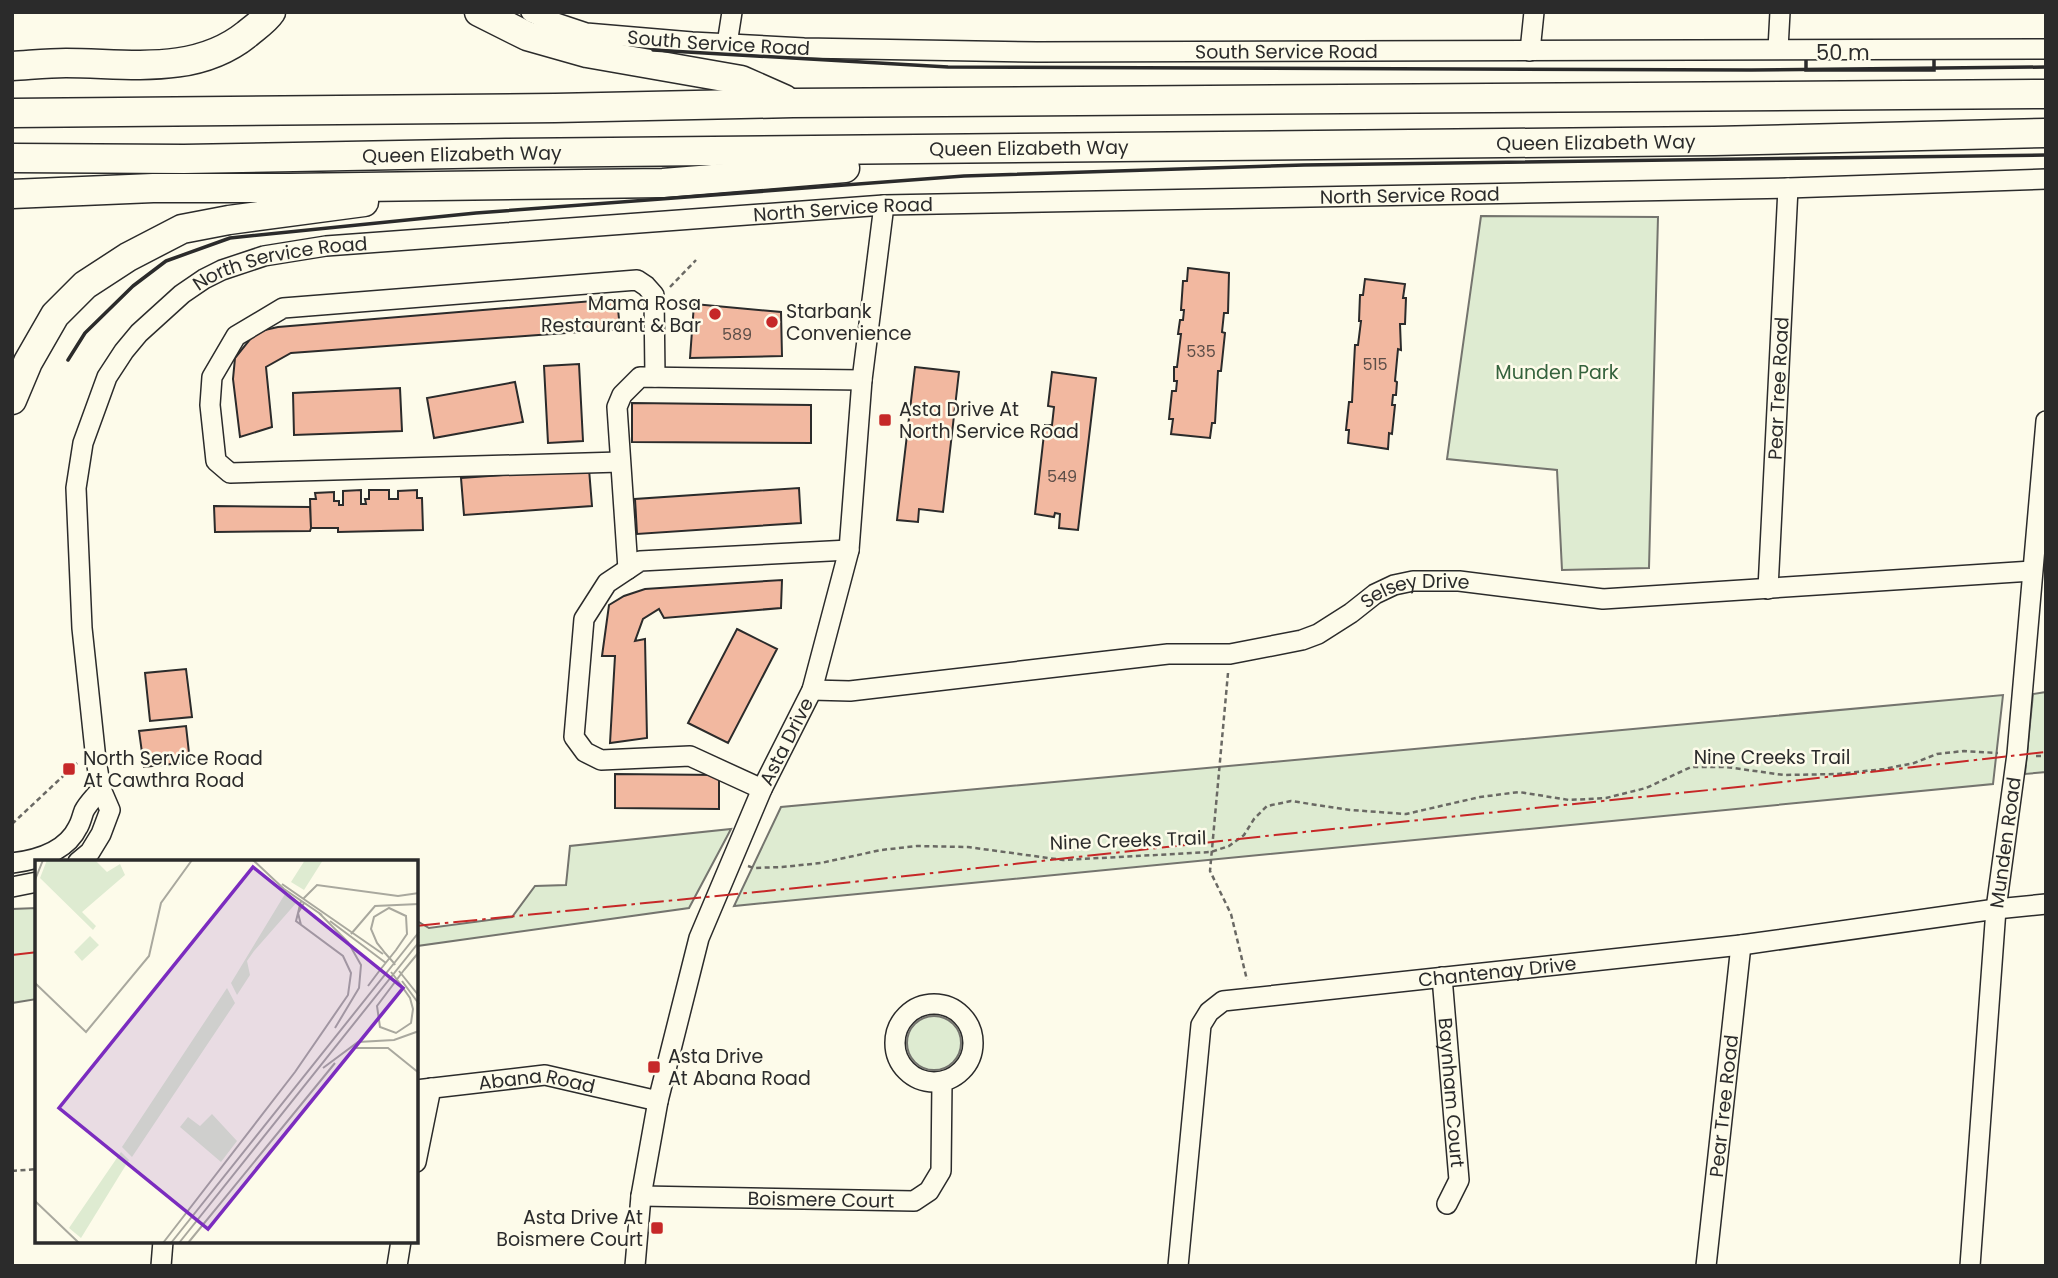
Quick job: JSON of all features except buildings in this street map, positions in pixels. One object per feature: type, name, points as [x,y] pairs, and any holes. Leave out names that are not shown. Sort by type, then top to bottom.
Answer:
[{"type":"highway","points":[[12,66],[66,63],[167,65],[200,58],[238,41],[271,12]]},
{"type":"highway","points":[[478,12],[527,36],[587,53],[741,80],[793,103]]},
{"type":"highway","points":[[12,113],[793,103],[2046,94]]},
{"type":"highway","name":"Queen Elizabeth Way","points":[[12,158],[184,159],[506,153],[1714,141],[2046,133]]},
{"type":"highway","points":[[12,194],[153,188],[663,183],[905,164],[1049,148]]},
{"type":"highway","points":[[12,400],[28,362],[55,315],[85,285],[128,257],[182,229],[229,220],[491,185]]},
{"type":"street","name":"South Service Road","points":[[531,12],[586,33],[804,48],[1037,52],[2046,49]]},
{"type":"street","points":[[727,44],[732,12]]},
{"type":"street","points":[[1530,51],[1534,12]]},
{"type":"street","points":[[1778,49],[1780,12]]},
{"type":"street","name":"North Service Road","points":[[80,860],[90,852],[102,834],[110,810],[101,789],[94,746],[82,628],[76,488],[83,443],[107,377],[139,333],[182,294],[204,279],[239,264],[264,256],[326,246],[884,205],[1788,188],[2046,179]]},
{"type":"street","name":"Pear Tree Road","points":[[1768,589],[1788,188]]},
{"type":"street","name":"Asta Drive","points":[[635,1266],[641,1196],[658,1101],[699,938],[762,789],[812,690],[849,550],[863,380],[884,205]]},
{"type":"street","points":[[620,462],[230,473],[216,461],[210,405],[212,377],[236,337],[283,308],[637,280],[654,295],[654,377]]},
{"type":"street","points":[[628,569],[617,407],[622,395],[640,377],[863,380]]},
{"type":"street","name":"Munden Road","points":[[1970,1266],[1996,909],[2017,754],[2046,421]]},
{"type":"street","points":[[762,789],[690,756],[601,760],[586,752],[573,737],[584,619],[607,583],[640,561],[849,550]]},
{"type":"street","name":"Selsey Drive","points":[[812,690],[850,691],[1168,654],[1230,654],[1302,640],[1318,634],[1375,594],[1394,585],[1413,581],[1460,580],[1603,599],[2032,571]]},
{"type":"street","points":[[12,863],[34,860],[64,844],[77,829],[85,809],[101,789]]},
{"type":"street","points":[[12,887],[35,882]]},
{"type":"street","name":"Chantenay Drive","points":[[1178,1266],[1200,1026],[1209,1012],[1223,1001],[1741,945],[2046,904]]},
{"type":"street","name":"Pear Tree Road","points":[[1706,1266],[1741,945]]},
{"type":"street","name":"Baynham Court","points":[[1442,977],[1459,1180],[1447,1204]]},
{"type":"street","points":[[926,1004],[953,1008],[971,1028],[974,1041],[972,1055],[965,1067],[955,1077],[942,1082],[918,1079],[908,1072],[895,1051],[898,1027],[905,1016],[926,1004]]},
{"type":"street","name":"Abana Road","points":[[424,1089],[544,1075],[658,1101]]},
{"type":"street","name":"Boismere Court","points":[[641,1196],[914,1201],[929,1191],[941,1171],[942,1082]]},
{"type":"street","points":[[418,1144],[424,1089]]},
{"type":"street","points":[[161,1266],[163,1243]]},
{"type":"street","points":[[397,1266],[401,1243]]},
{"type":"path","points":[[654,295],[673,285],[696,260]]},
{"type":"path","points":[[1230,654],[1210,870],[1231,914],[1251,997]]},
{"type":"path","points":[[12,824],[94,746]]},
{"type":"path","name":"Nine Creeks Trail","points":[[731,861],[754,868],[782,867],[918,846],[968,847],[1063,860],[1211,852],[1229,846],[1244,835],[1254,819],[1267,806],[1291,801],[1350,810],[1406,814],[1480,797],[1519,792],[1569,800],[1606,798],[1646,788],[1691,768],[1726,768],[1784,775],[1838,774],[1884,769],[1937,754],[1964,751],[2003,754]]},
{"type":"path","points":[[2030,755],[2046,756]]},
{"type":"path","points":[[12,1086],[12,1142]]},
{"type":"path","points":[[12,1171],[35,1169]]},
{"type":"green space","name":"Munden Park","points":[[1481,216],[1658,217],[1649,568],[1562,570],[1557,470],[1447,459]]},
{"type":"green space","points":[[2046,692],[2046,772],[2025,774],[2033,694]]},
{"type":"green space","points":[[2003,695],[1993,784],[734,906],[781,807]]},
{"type":"green space","points":[[731,829],[689,908],[418,946],[418,922],[429,928],[512,917],[535,886],[566,885],[570,846]]},
{"type":"green space","points":[[35,908],[35,999],[12,1003],[12,909]]},
{"type":"green space","points":[[934,1016],[953,1024],[961,1043],[953,1062],[934,1070],[915,1062],[907,1043],[915,1024]]},
{"type":"wall","points":[[653,50],[948,67],[1751,70],[2046,67]]},
{"type":"wall","points":[[68,360],[85,333],[133,286],[166,261],[230,238],[476,213],[964,176],[1304,165],[2046,155]]},
{"type":"power","points":[[418,926],[816,886],[2046,752]]},
{"type":"power","points":[[12,955],[35,952]]},
{"type":"place","name":"Mama Rosa Restaurant & Bar","points":[[715,314]]},
{"type":"place","name":"Starbank Convenience","points":[[772,322]]},
{"type":"place","name":"Asta Drive At North Service Road","points":[[885,420]]},
{"type":"place","name":"North Service Road At Cawthra Road","points":[[69,769]]},
{"type":"place","name":"Asta Drive At Abana Road","points":[[654,1067]]},
{"type":"place","name":"Asta Drive At Boismere Court","points":[[657,1228]]}]
